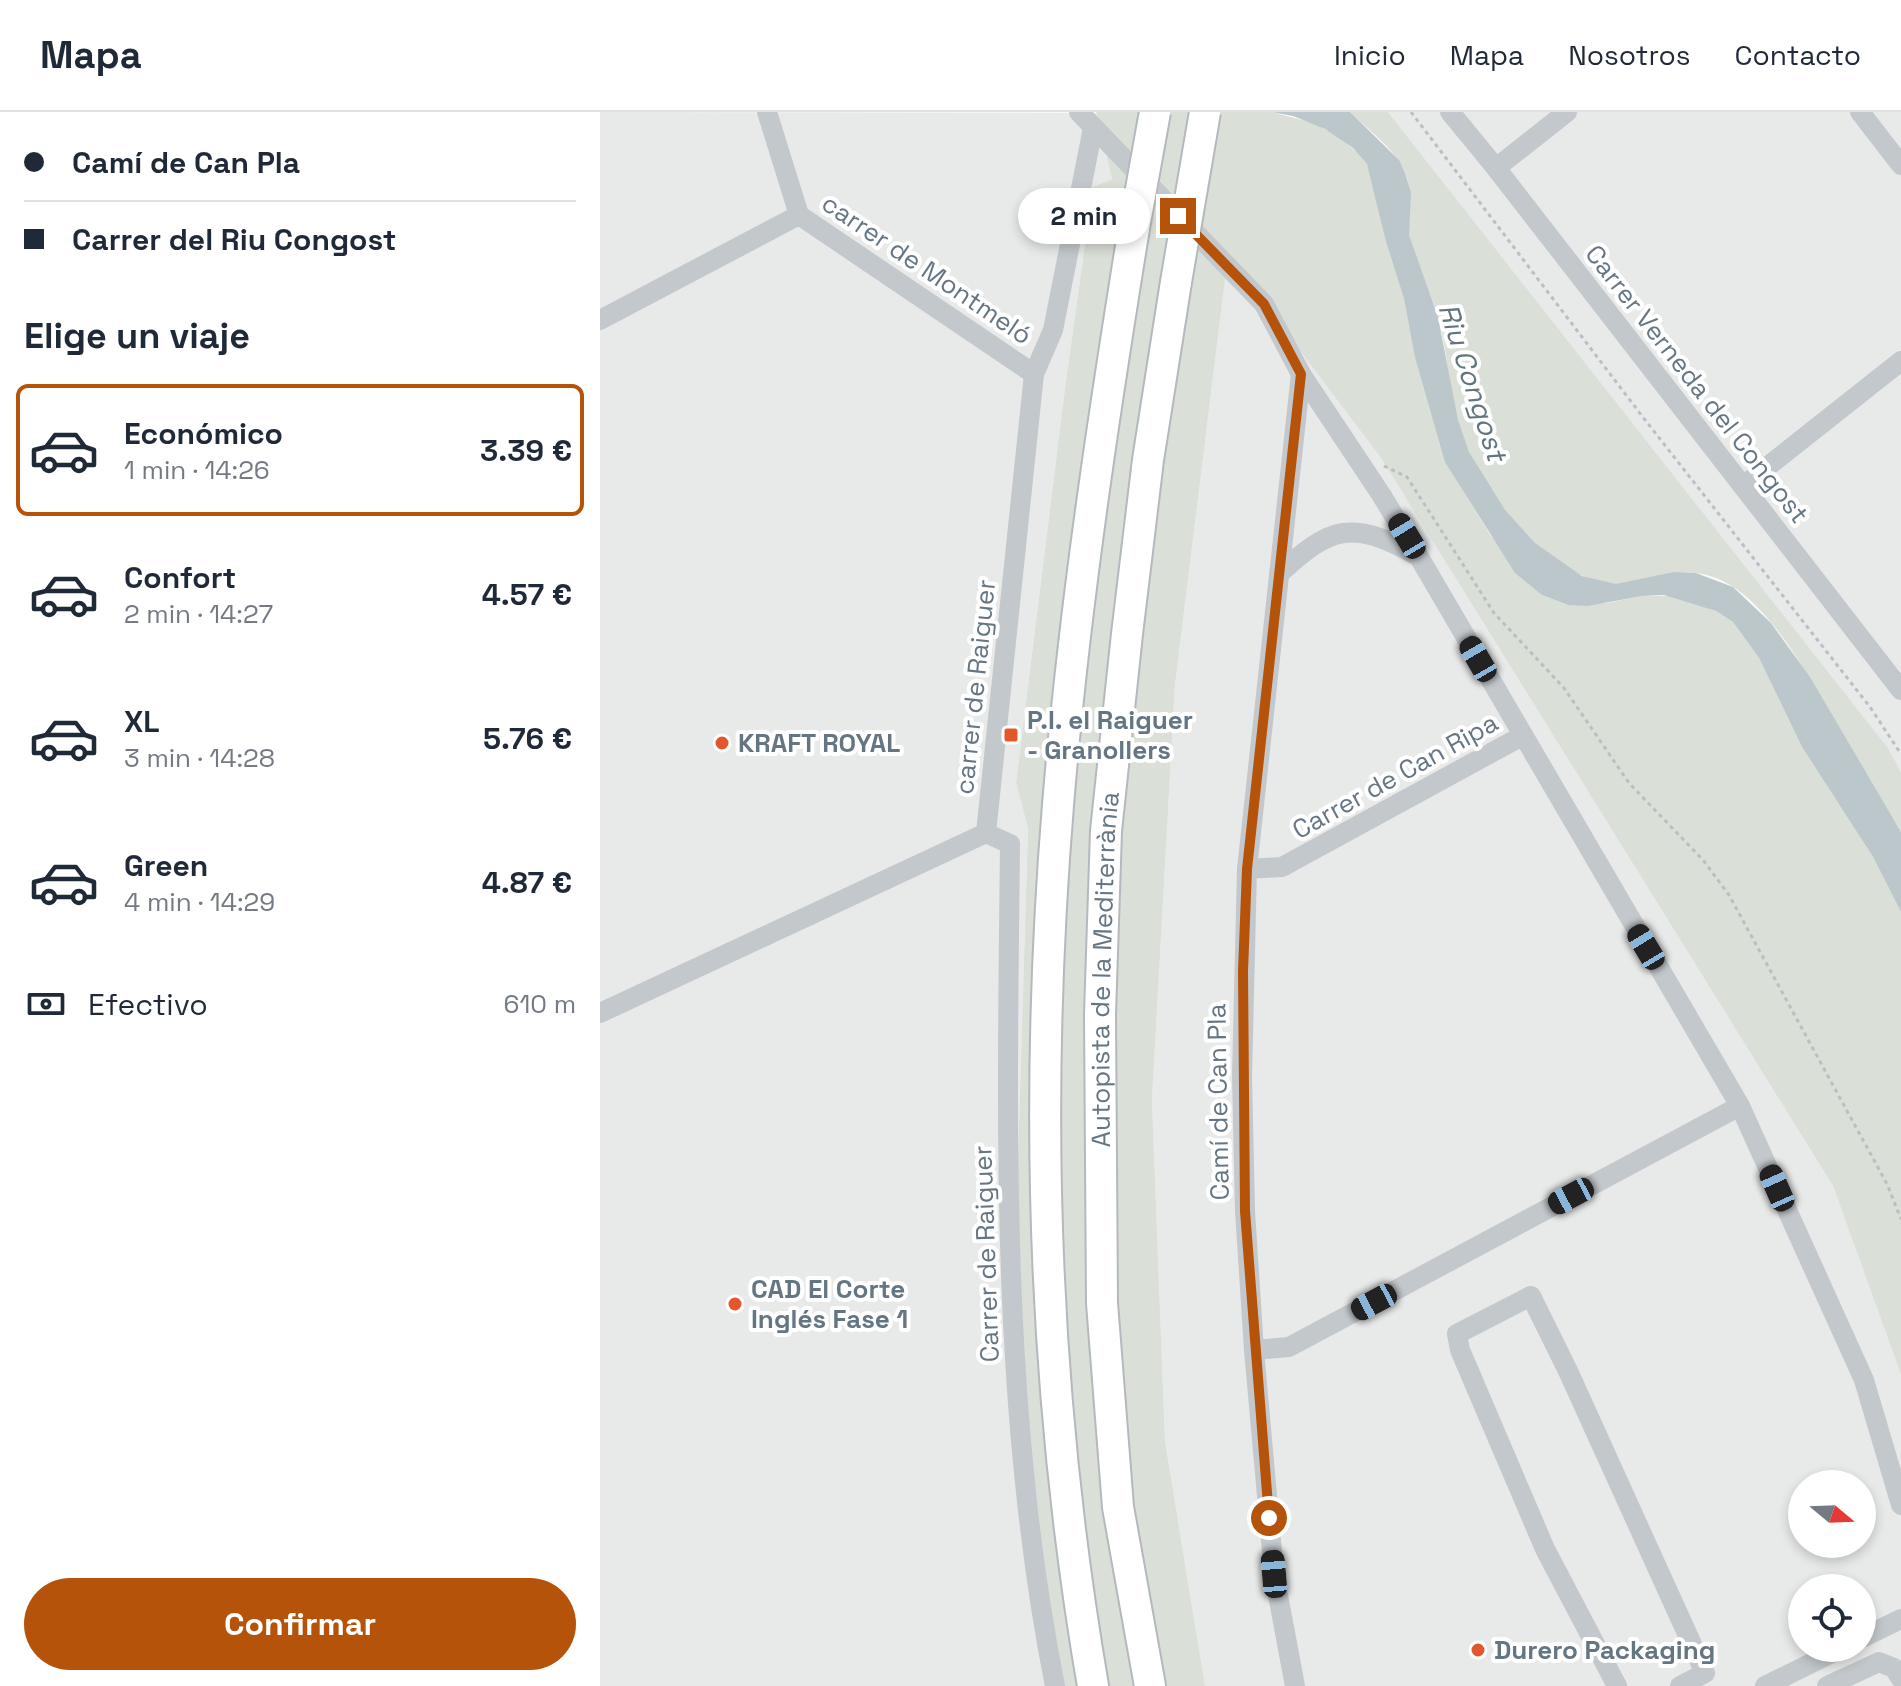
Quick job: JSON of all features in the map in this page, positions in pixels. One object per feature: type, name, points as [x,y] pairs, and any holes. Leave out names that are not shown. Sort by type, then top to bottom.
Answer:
[{"type":"highway","name":"Autopista de la Mediterrània","points":[[1093,1686],[1065,1495],[1050,1305],[1047,1190],[1050,940],[1069,689],[1087,540],[1134,228],[1155,112]]},
{"type":"highway","name":"Autopista de la Mediterrània","points":[[1150,1686],[1118,1507],[1102,1303],[1100,1014],[1106,831],[1148,460],[1205,112]]},
{"type":"street","name":"carrer de Montmeló","points":[[767,112],[799,215],[1034,374]]},
{"type":"street","points":[[1079,112],[1264,304],[1301,374],[1419,557],[1740,1106],[1864,1380],[1901,1505]]},
{"type":"street","name":"Carrer Verneda del Congost","points":[[1450,112],[1901,690]]},
{"type":"street","points":[[1496,168],[1567,112]]},
{"type":"street","points":[[1860,112],[1901,165]]},
{"type":"street","name":"carrer de Raiguer","points":[[600,1013],[986,833],[1034,374],[1053,330],[1093,128]]},
{"type":"street","points":[[600,320],[799,215]]},
{"type":"street","points":[[1743,486],[1901,361]]},
{"type":"street","name":"Camí de Can Pla","points":[[1295,1686],[1274,1574],[1254,1350],[1245,1211],[1242,1076],[1247,869],[1301,374]]},
{"type":"street","points":[[1279,574],[1315,543],[1344,534],[1376,535],[1419,557]]},
{"type":"street","name":"Carrer de Can Ripa","points":[[1247,869],[1282,867],[1522,736]]},
{"type":"street","name":"Carrer de Raiguer","points":[[986,833],[1010,844],[1007,1148],[1015,1367],[1039,1606],[1055,1686]]},
{"type":"street","points":[[1254,1350],[1289,1347],[1740,1106]]},
{"type":"street","points":[[1617,1686],[1545,1549],[1458,1342],[1457,1334],[1531,1296],[1705,1673],[1680,1686]]},
{"type":"street","points":[[1876,1631],[1901,1619]]},
{"type":"street","points":[[1765,1686],[1814,1662]]},
{"type":"street","points":[[1827,1686],[1879,1662],[1894,1668],[1901,1679]]},
{"type":"path","points":[[1411,112],[1642,416],[1870,707],[1901,754]]},
{"type":"path","points":[[1362,465],[1375,461],[1407,477],[1494,613],[1564,688],[1629,783],[1703,860],[1729,895],[1887,1184],[1901,1219]]},
{"type":"shaded area","points":[[600,112],[1096,113],[1112,179],[1093,187],[1016,783],[1028,827],[1017,1190],[1063,1686],[600,1686]]},
{"type":"shaded area","points":[[1096,112],[1272,112],[1313,123],[1336,135],[1358,153],[1367,164],[1372,178],[1386,242],[1404,299],[1441,445],[1457,480],[1491,536],[1542,595],[1568,605],[1607,603],[1642,596],[1672,596],[1716,611],[1733,622],[1759,658],[1802,747],[1873,857],[1901,912],[1901,1375],[1833,1186],[1381,458],[1228,255],[1175,685],[1152,1100],[1165,1441],[1205,1686],[1063,1686],[1054,1638],[1027,1421],[1017,1190],[1028,828],[1016,783],[1093,187],[1112,179]]},
{"type":"shaded area","points":[[1272,112],[1350,112],[1399,160],[1411,193],[1409,235],[1438,317],[1458,420],[1469,452],[1505,510],[1535,543],[1582,576],[1616,584],[1674,572],[1696,573],[1733,587],[1771,623],[1810,677],[1901,832],[1901,912],[1873,857],[1802,747],[1759,658],[1733,622],[1716,611],[1664,595],[1588,606],[1568,605],[1542,595],[1515,573],[1445,462],[1415,357],[1404,299],[1367,164],[1353,148],[1325,129],[1293,116]]},
{"type":"shaded area","points":[[1350,112],[1388,112],[1888,748],[1901,772],[1901,832],[1793,652],[1770,621],[1744,595],[1714,577],[1700,573],[1687,572],[1619,584],[1590,579],[1546,553],[1513,521],[1483,478],[1460,431],[1440,324],[1411,243],[1407,177],[1393,153]]},
{"type":"shaded area","points":[[1388,112],[1901,112],[1901,772],[1888,748]]},
{"type":"shaded area","points":[[1228,254],[1381,458],[1833,1186],[1901,1375],[1901,1686],[1205,1686],[1165,1441],[1152,1100],[1175,685]]},
{"type":"place","name":"P.I. el Raiguer - Granollers","points":[[1011,735]]},
{"type":"place","name":"KRAFT ROYAL","points":[[722,743]]},
{"type":"place","name":"CAD El Corte Inglés Fase 1","points":[[735,1304]]},
{"type":"place","name":"Durero Packaging","points":[[1478,1650]]},
{"type":"route","points":[[1178,216],[1264,304],[1301,374],[1247,869],[1243,971],[1245,1211],[1269,1518]]},
{"type":"water label","name":"Riu Congost","points":[[1473,382]]}]
